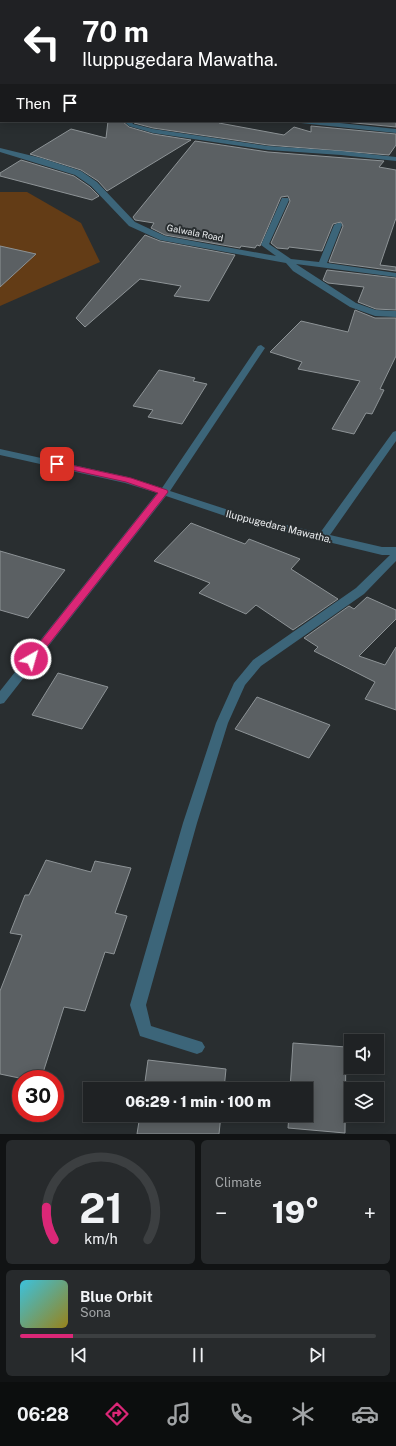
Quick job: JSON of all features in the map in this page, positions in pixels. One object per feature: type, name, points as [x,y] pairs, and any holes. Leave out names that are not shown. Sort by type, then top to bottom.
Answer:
[{"type":"street","points":[[129,122],[131,125],[153,132],[254,146],[396,159]]},
{"type":"street","points":[[310,122],[396,131]]},
{"type":"street","name":"Galwala Road","points":[[0,150],[78,173],[94,184],[132,224],[163,238],[289,261],[396,275]]},
{"type":"street","points":[[285,200],[266,246],[289,261],[296,269],[353,305],[375,313],[396,314]]},
{"type":"street","points":[[322,265],[338,225]]},
{"type":"street","points":[[0,700],[164,492],[261,348]]},
{"type":"street","points":[[323,537],[396,434]]},
{"type":"street","name":"Iluppugedara Mawatha.","points":[[0,452],[128,480],[241,518],[382,551],[396,551]]},
{"type":"street","points":[[197,1047],[145,1031],[138,1005],[190,823],[222,723],[240,683],[257,663],[360,591],[396,555]]},
{"type":"shaded area","points":[[0,192],[27,192],[81,223],[100,262],[0,306]]},
{"type":"building","points":[[108,122],[123,122],[129,127],[153,134],[191,140],[107,191],[98,181],[81,170],[30,154],[71,129],[106,138]]},
{"type":"building","points":[[220,122],[219,123],[284,135],[294,127],[311,132],[311,126],[396,134],[396,145],[389,155],[268,145],[153,128],[134,123]]},
{"type":"building","points":[[345,122],[396,122],[396,127]]},
{"type":"building","points":[[195,141],[268,152],[384,161],[379,167],[396,170],[396,218],[380,265],[396,267],[396,271],[329,262],[343,226],[341,222],[333,224],[322,251],[289,247],[288,249],[277,248],[271,243],[290,201],[288,196],[281,197],[260,246],[257,245],[255,248],[241,246],[240,248],[165,235],[151,228],[154,223],[135,220],[133,217]]},
{"type":"building","points":[[21,160],[74,176],[90,187],[99,196],[92,200],[0,176],[0,173]]},
{"type":"building","points":[[145,235],[160,241],[235,255],[209,301],[174,296],[181,286],[140,279],[85,327],[76,318]]},
{"type":"building","points":[[0,246],[36,254],[0,287]]},
{"type":"building","points":[[327,270],[396,278],[396,310],[376,309],[358,302],[364,287],[328,283],[323,280]]},
{"type":"building","points":[[355,310],[375,318],[396,318],[396,356],[380,389],[384,390],[372,414],[366,413],[354,434],[332,429],[360,381],[298,369],[302,362],[270,352],[301,321],[348,332]]},
{"type":"building","points":[[159,370],[195,378],[193,381],[207,384],[182,424],[148,417],[153,410],[133,406]]},
{"type":"building","points":[[191,523],[245,544],[249,539],[300,559],[291,569],[338,599],[293,630],[256,605],[246,614],[199,593],[210,583],[154,561]]},
{"type":"building","points":[[0,551],[65,570],[28,618],[0,610]]},
{"type":"building","points":[[367,597],[396,610],[396,619],[359,656],[385,665],[396,647],[396,710],[365,699],[375,682],[314,651],[318,647],[304,638],[349,606],[354,609]]},
{"type":"building","points":[[58,673],[108,687],[82,729],[32,715]]},
{"type":"building","points":[[257,697],[330,725],[309,758],[235,729]]},
{"type":"building","points":[[46,860],[91,872],[95,861],[131,868],[115,913],[127,916],[114,954],[105,952],[85,1011],[64,1007],[44,1070],[12,1070],[12,1076],[0,1074],[0,991],[22,935],[10,933],[25,895],[29,895]]},
{"type":"building","points":[[293,1043],[344,1047],[344,1074],[346,1074],[346,1082],[344,1082],[345,1133],[288,1128],[288,1122],[313,1122],[313,1082],[290,1082]]},
{"type":"building","points":[[148,1060],[226,1069],[225,1082],[145,1082]]},
{"type":"building","points":[[139,1122],[220,1122],[219,1134],[137,1134]]},
{"type":"route","points":[[31,659],[164,492],[128,480],[57,464]]}]
